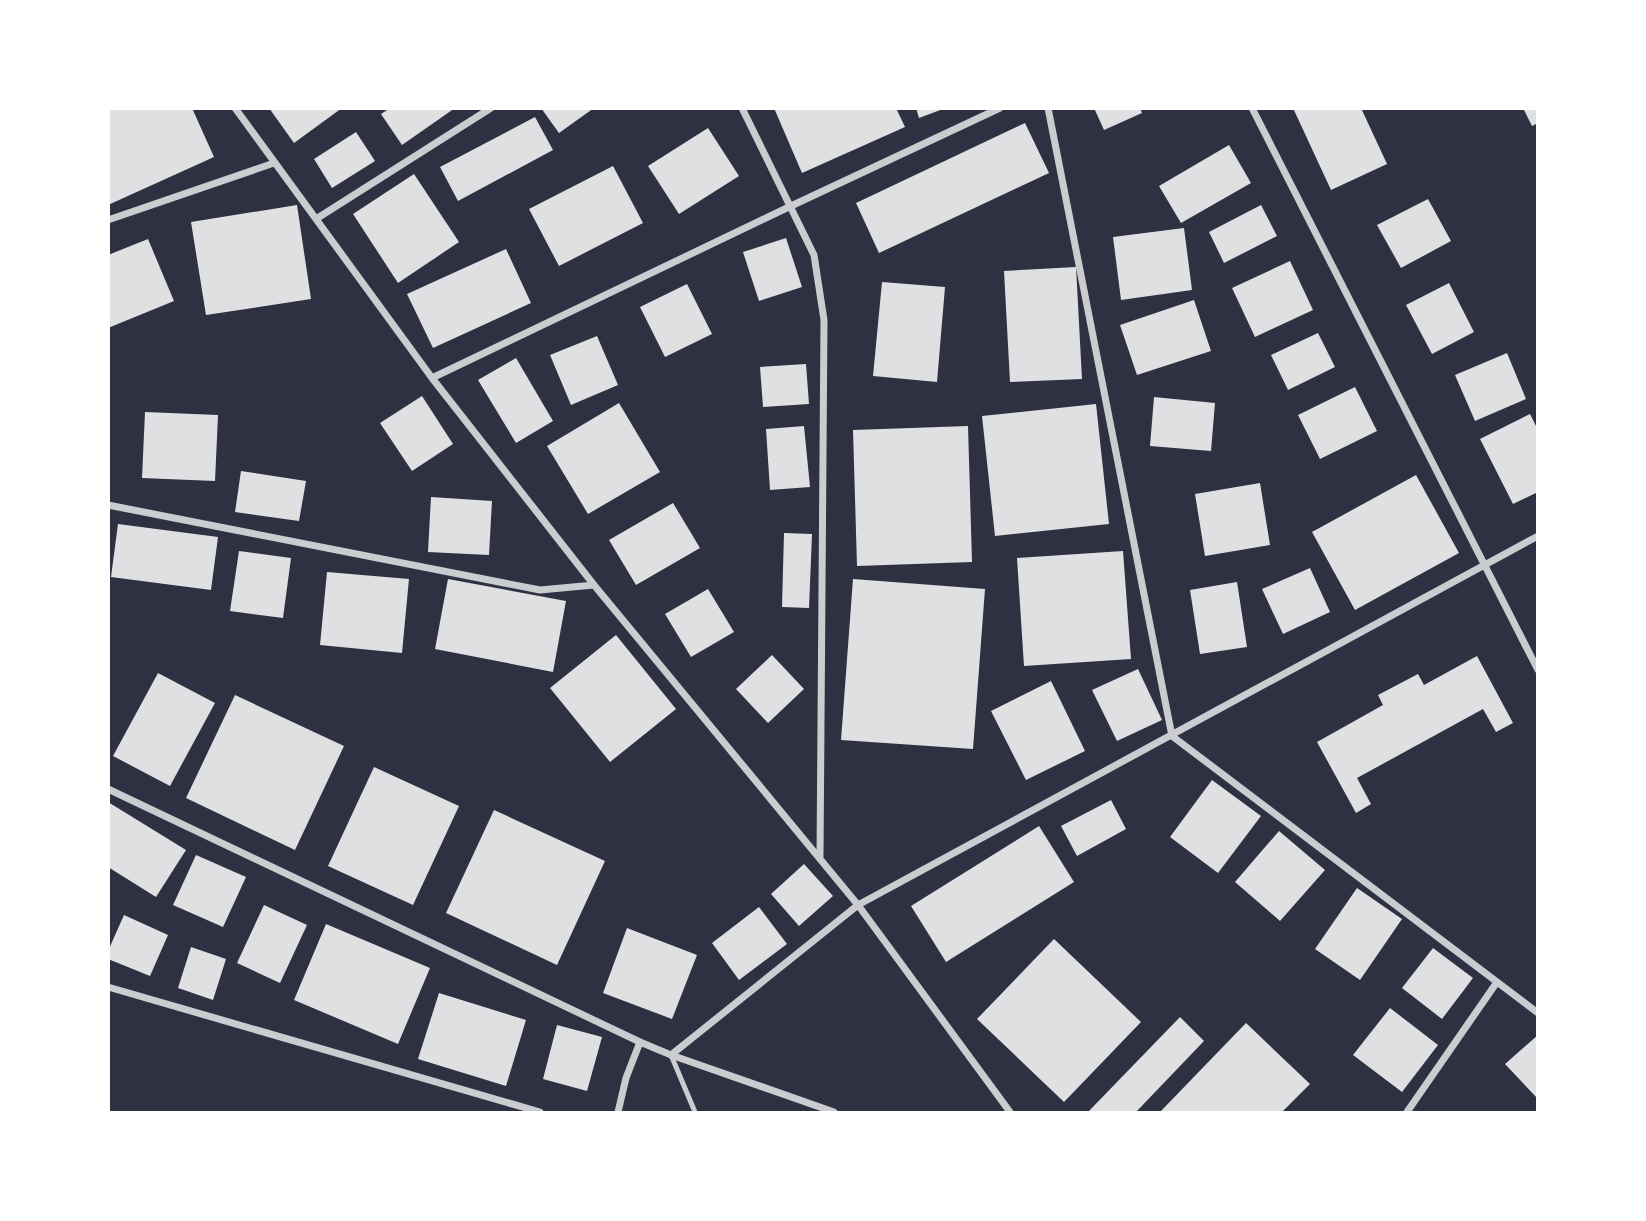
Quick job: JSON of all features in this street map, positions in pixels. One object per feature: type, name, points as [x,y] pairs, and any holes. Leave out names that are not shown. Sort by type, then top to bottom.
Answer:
[{"type":"street","points":[[235,108],[432,378],[594,585],[858,905],[1010,1112]]},
{"type":"street","points":[[316,219],[491,108]]},
{"type":"street","points":[[742,108],[814,255],[824,320],[820,858]]},
{"type":"street","points":[[432,378],[1000,108]]},
{"type":"street","points":[[1048,108],[1172,736],[1538,1013]]},
{"type":"street","points":[[1252,108],[1538,670]]},
{"type":"street","points":[[108,220],[274,163]]},
{"type":"street","points":[[108,505],[540,590],[594,585]]},
{"type":"street","points":[[671,1055],[858,905],[1538,536]]},
{"type":"street","points":[[108,789],[640,1042],[834,1112]]},
{"type":"street","points":[[1407,1112],[1497,982]]},
{"type":"street","points":[[108,987],[540,1112]]},
{"type":"street","points":[[618,1112],[626,1078],[640,1042]]},
{"type":"lane","points":[[671,1055],[695,1112]]},
{"type":"building","points":[[108,108],[192,108],[214,157],[108,205]]},
{"type":"building","points":[[269,108],[342,108],[294,143]]},
{"type":"building","points":[[390,108],[455,108],[402,145],[381,114]]},
{"type":"building","points":[[541,108],[594,108],[559,133]]},
{"type":"building","points":[[774,108],[896,108],[905,127],[802,173]]},
{"type":"building","points":[[916,108],[943,108],[943,109],[919,118]]},
{"type":"building","points":[[1094,108],[1140,108],[1142,113],[1104,130]]},
{"type":"building","points":[[1293,108],[1361,108],[1387,164],[1331,190]]},
{"type":"building","points":[[1523,108],[1538,108],[1538,123],[1532,126]]},
{"type":"building","points":[[535,117],[553,150],[458,201],[440,167]]},
{"type":"building","points":[[1025,123],[1049,173],[879,253],[856,203]]},
{"type":"building","points":[[708,128],[739,176],[679,214],[648,166]]},
{"type":"building","points":[[356,132],[375,161],[332,188],[314,159]]},
{"type":"building","points":[[1229,145],[1251,183],[1181,223],[1159,186]]},
{"type":"building","points":[[613,166],[643,223],[559,266],[529,209]]},
{"type":"building","points":[[414,174],[459,242],[398,283],[353,214]]},
{"type":"building","points":[[1428,199],[1451,241],[1401,268],[1377,225]]},
{"type":"building","points":[[297,205],[311,299],[206,315],[191,222]]},
{"type":"building","points":[[1261,205],[1277,236],[1224,263],[1209,232]]},
{"type":"building","points":[[1184,228],[1192,290],[1121,300],[1113,237]]},
{"type":"building","points":[[786,238],[802,287],[759,301],[743,252]]},
{"type":"building","points":[[148,239],[174,301],[108,328],[108,255]]},
{"type":"building","points":[[506,249],[531,303],[433,348],[407,294]]},
{"type":"building","points":[[1290,261],[1313,310],[1255,337],[1232,288]]},
{"type":"building","points":[[1076,267],[1082,379],[1010,382],[1004,271]]},
{"type":"building","points":[[882,282],[945,287],[937,382],[873,376]]},
{"type":"building","points":[[1449,283],[1474,332],[1432,354],[1406,305]]},
{"type":"building","points":[[687,284],[712,334],[665,357],[640,307]]},
{"type":"building","points":[[1194,300],[1211,351],[1137,375],[1120,325]]},
{"type":"building","points":[[1318,333],[1335,367],[1288,390],[1271,355]]},
{"type":"building","points":[[597,336],[618,385],[571,405],[550,355]]},
{"type":"building","points":[[1507,353],[1526,399],[1475,421],[1455,375]]},
{"type":"building","points":[[516,358],[553,421],[516,443],[478,380]]},
{"type":"building","points":[[806,364],[809,404],[763,407],[760,367]]},
{"type":"building","points":[[1355,387],[1377,431],[1320,459],[1298,415]]},
{"type":"building","points":[[422,396],[453,444],[412,471],[380,423]]},
{"type":"building","points":[[1154,397],[1215,403],[1211,451],[1150,446]]},
{"type":"building","points":[[619,403],[660,472],[588,514],[547,446]]},
{"type":"building","points":[[1096,404],[1109,524],[995,536],[982,416]]},
{"type":"building","points":[[145,412],[218,415],[215,481],[142,478]]},
{"type":"building","points":[[1530,414],[1538,430],[1538,492],[1513,504],[1480,439]]},
{"type":"building","points":[[804,426],[810,487],[770,490],[766,429]]},
{"type":"building","points":[[968,426],[972,562],[857,566],[853,430]]},
{"type":"building","points":[[241,471],[306,481],[299,521],[235,512]]},
{"type":"building","points":[[1416,475],[1459,553],[1355,610],[1312,532]]},
{"type":"building","points":[[1260,483],[1270,545],[1205,556],[1195,494]]},
{"type":"building","points":[[431,497],[492,501],[489,555],[428,552]]},
{"type":"building","points":[[673,503],[700,548],[636,585],[609,540]]},
{"type":"building","points":[[118,524],[218,537],[211,590],[111,577]]},
{"type":"building","points":[[784,533],[812,534],[809,608],[782,607]]},
{"type":"building","points":[[239,551],[291,558],[283,618],[230,611]]},
{"type":"building","points":[[1123,551],[1131,659],[1024,666],[1017,558]]},
{"type":"building","points":[[1310,568],[1330,612],[1283,634],[1262,589]]},
{"type":"building","points":[[327,572],[409,579],[402,653],[320,645]]},
{"type":"building","points":[[448,579],[566,601],[553,672],[435,649]]},
{"type":"building","points":[[853,579],[985,589],[973,749],[841,740]]},
{"type":"building","points":[[1237,582],[1247,647],[1200,654],[1190,590]]},
{"type":"building","points":[[708,589],[734,632],[691,657],[665,614]]},
{"type":"building","points":[[616,635],[676,709],[610,762],[550,688]]},
{"type":"building","points":[[772,655],[804,689],[768,723],[736,689]]},
{"type":"building","points":[[1477,656],[1513,723],[1496,732],[1483,709],[1357,778],[1371,804],[1356,813],[1317,742],[1383,705],[1378,695],[1418,674],[1424,685]]},
{"type":"building","points":[[1138,669],[1162,720],[1117,741],[1092,690]]},
{"type":"building","points":[[158,673],[215,703],[170,786],[113,756]]},
{"type":"building","points":[[1051,681],[1085,751],[1026,780],[991,711]]},
{"type":"building","points":[[235,695],[344,746],[295,850],[186,798]]},
{"type":"building","points":[[374,767],[459,806],[413,905],[328,866]]},
{"type":"building","points":[[1212,780],[1261,816],[1218,873],[1170,837]]},
{"type":"building","points":[[1111,800],[1126,829],[1077,856],[1061,826]]},
{"type":"building","points":[[108,802],[186,850],[156,897],[108,867]]},
{"type":"building","points":[[494,810],[605,861],[557,965],[446,913]]},
{"type":"building","points":[[1039,826],[1074,882],[946,962],[911,906]]},
{"type":"building","points":[[1279,831],[1325,870],[1280,921],[1235,882]]},
{"type":"building","points":[[196,855],[246,877],[223,927],[173,905]]},
{"type":"building","points":[[804,864],[833,896],[799,926],[771,894]]},
{"type":"building","points":[[1357,888],[1402,919],[1360,980],[1315,949]]},
{"type":"building","points":[[264,905],[307,925],[280,983],[237,963]]},
{"type":"building","points":[[759,907],[787,944],[739,980],[712,943]]},
{"type":"building","points":[[124,915],[168,935],[150,976],[108,959],[108,951]]},
{"type":"building","points":[[326,924],[430,968],[398,1044],[294,1000]]},
{"type":"building","points":[[627,928],[697,955],[672,1019],[603,993]]},
{"type":"building","points":[[1054,939],[1141,1022],[1064,1102],[977,1019]]},
{"type":"building","points":[[191,947],[226,959],[213,1000],[178,988]]},
{"type":"building","points":[[1433,948],[1473,978],[1442,1019],[1402,988]]},
{"type":"building","points":[[439,993],[526,1020],[506,1086],[418,1059]]},
{"type":"building","points":[[1390,1008],[1438,1045],[1402,1092],[1353,1055]]},
{"type":"building","points":[[1180,1017],[1204,1041],[1136,1112],[1088,1112]]},
{"type":"building","points":[[1246,1023],[1310,1084],[1282,1112],[1160,1112]]},
{"type":"building","points":[[557,1025],[602,1037],[587,1091],[543,1079]]},
{"type":"building","points":[[1538,1035],[1538,1099],[1505,1064]]}]
